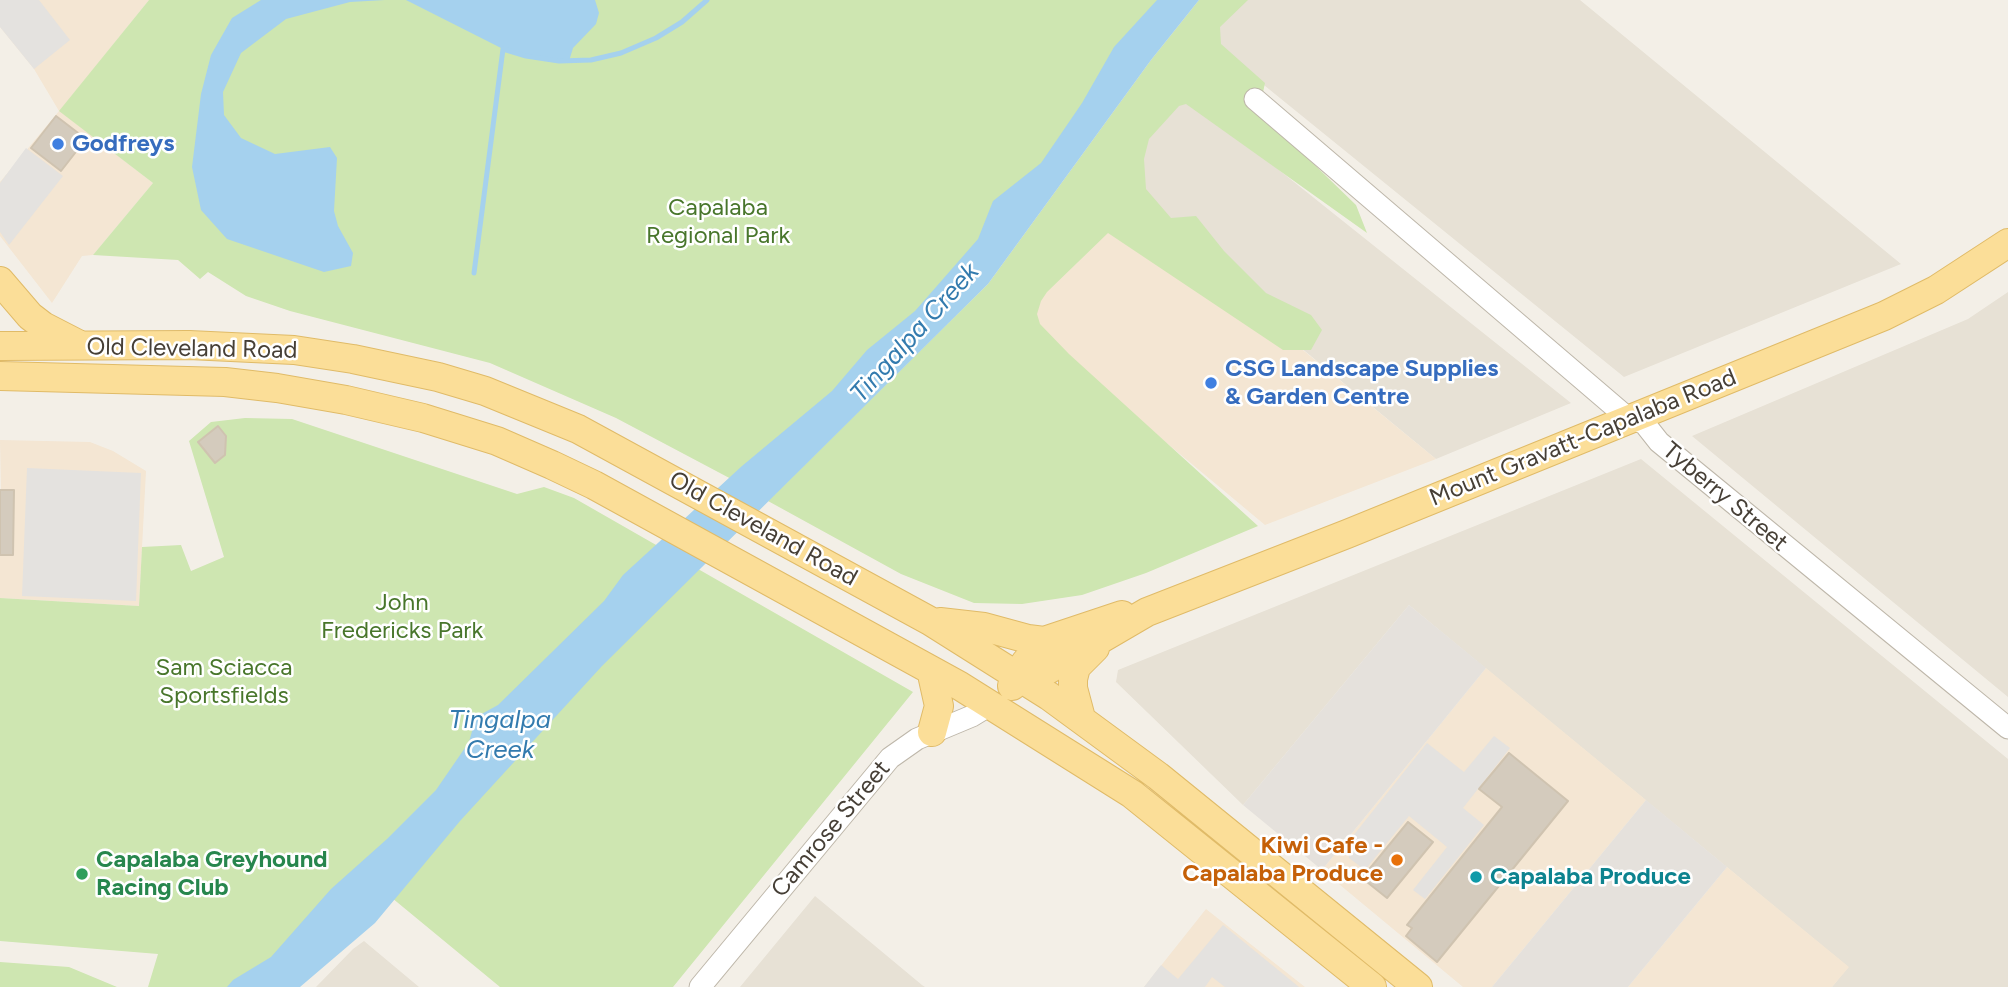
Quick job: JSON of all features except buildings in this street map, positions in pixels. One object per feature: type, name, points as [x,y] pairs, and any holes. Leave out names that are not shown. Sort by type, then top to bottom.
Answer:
[{"type":"main road","name":"Mount Gravatt-Capalaba Road","points":[[990,705],[1022,678],[1046,671],[1147,612],[1347,534],[1884,316],[1936,290],[2008,243]]},
{"type":"main road","points":[[0,281],[30,316],[83,347]]},
{"type":"main road","name":"Old Cleveland Road","points":[[0,346],[255,346],[353,359],[438,377],[485,391],[541,413],[606,444],[783,539],[930,621],[1022,678],[1081,718],[1208,816],[1418,987]]},
{"type":"main road","name":"Old Cleveland Road","points":[[0,376],[225,382],[346,400],[465,430],[508,446],[594,485],[990,705],[1132,794],[1373,987]]},
{"type":"main road","name":"Mount Gravatt-Capalaba Road","points":[[1022,678],[1025,663],[1044,640],[1124,614],[1147,612]]},
{"type":"main road","points":[[930,621],[984,627],[1028,639],[1044,640]]},
{"type":"main road","points":[[1081,718],[1073,688],[1076,667],[1107,636]]},
{"type":"main road","points":[[931,670],[939,701],[932,732]]},
{"type":"street","name":"Tyberry Street","points":[[1255,99],[1629,419],[1643,423],[1659,442],[2008,729]]},
{"type":"street","name":"Camrose Street","points":[[700,987],[897,751],[990,705]]},
{"type":"shaded area","points":[[0,0],[149,0],[60,111],[153,183],[93,255],[82,256],[52,303],[0,236],[0,182],[59,111],[34,69],[0,27]]},
{"type":"shaded area","points":[[0,0],[39,0],[70,40],[34,69],[0,27]]},
{"type":"shaded area","points":[[1230,0],[1580,0],[1901,264],[1624,377],[1201,34]]},
{"type":"shaded area","points":[[1185,95],[1571,403],[1436,459],[1103,185]]},
{"type":"shaded area","points":[[26,148],[63,176],[9,245],[0,232],[0,183]]},
{"type":"shaded area","points":[[1116,197],[1436,459],[1265,525],[1012,314]]},
{"type":"shaded area","points":[[2008,292],[2008,697],[1692,436],[1968,319]]},
{"type":"shaded area","points":[[0,440],[90,442],[113,451],[146,471],[139,606],[0,598],[0,555],[13,555],[1,490]]},
{"type":"shaded area","points":[[1641,459],[2008,759],[2008,987],[1832,987],[1848,967],[1409,605],[1243,805],[1116,682],[1118,670]]},
{"type":"shaded area","points":[[27,468],[141,473],[136,601],[22,596]]},
{"type":"shaded area","points":[[1409,605],[1486,668],[1322,870],[1243,805]]},
{"type":"shaded area","points":[[1486,668],[1646,800],[1492,987],[1463,987],[1322,870]]},
{"type":"shaded area","points":[[1494,736],[1510,748],[1463,808],[1484,825],[1425,899],[1413,890],[1447,847],[1409,816],[1365,870],[1349,858],[1349,841],[1427,743],[1464,772]]},
{"type":"shaded area","points":[[1646,800],[1727,867],[1628,987],[1492,987]]},
{"type":"shaded area","points":[[1727,867],[1849,967],[1832,987],[1628,987]]},
{"type":"shaded area","points":[[815,896],[922,985],[925,987],[740,987]]},
{"type":"shaded area","points":[[1206,909],[1305,987],[1144,987]]},
{"type":"shaded area","points":[[1223,925],[1299,987],[1225,987],[1212,977],[1205,987],[1144,987],[1161,965],[1178,979]]},
{"type":"shaded area","points":[[364,941],[419,987],[316,987]]},
{"type":"green space","name":"Capalaba Regional Park","points":[[149,0],[1182,0],[1027,209],[752,490],[616,418],[490,363],[290,311],[246,296],[208,272],[200,279],[178,260],[93,255],[153,183],[59,111]]},
{"type":"green space","points":[[1199,0],[1248,0],[1220,27],[1221,44],[1265,83],[1259,111],[1356,205],[1367,233],[1186,104],[1179,106],[1149,139],[1144,159],[1146,189],[1171,218],[1196,216],[1224,251],[1266,293],[1311,315],[1322,330],[1311,350],[1283,350],[1108,233],[1047,292],[1037,314],[1040,324],[1069,354],[1258,526],[1146,573],[1082,595],[1022,604],[974,603],[901,574],[768,501],[988,284],[1151,60]]},
{"type":"green space","points":[[245,418],[292,419],[517,494],[544,487],[574,498],[913,692],[673,987],[500,987],[369,879],[255,987],[148,987],[158,954],[0,941],[0,598],[139,606],[142,547],[181,545],[191,571],[224,557],[189,441],[211,422]]},
{"type":"green space","points":[[0,962],[69,967],[117,987],[0,987]]},
{"type":"water","points":[[261,0],[385,0],[350,2],[286,19],[241,53],[223,92],[224,115],[241,138],[275,154],[330,147],[337,158],[334,211],[338,226],[353,253],[351,266],[324,272],[227,239],[201,210],[192,167],[201,94],[211,55],[232,18]]},
{"type":"water","points":[[406,0],[595,0],[599,13],[596,24],[573,48],[569,61],[559,61],[503,49]]},
{"type":"water","name":"Tingalpa Creek","points":[[1157,0],[1199,0],[1151,60],[988,284],[602,666],[460,821],[375,923],[300,987],[227,987],[233,980],[271,957],[331,889],[436,790],[469,742],[476,717],[498,705],[604,601],[623,575],[742,466],[832,391],[867,350],[915,311],[978,239],[993,201],[1041,163],[1082,103],[1114,47]]},
{"type":"waterway","points":[[474,273],[503,49],[559,61],[591,60],[621,53],[656,38],[682,22],[707,0]]},
{"type":"place","name":"Godfreys","points":[[58,144]]},
{"type":"place","name":"CSG Landscape Supplies & Garden Centre","points":[[1211,383]]},
{"type":"place","name":"Kiwi Cafe - Capalaba Produce","points":[[1397,860]]},
{"type":"place","name":"Capalaba Greyhound Racing Club","points":[[82,874]]},
{"type":"place","name":"Capalaba Produce","points":[[1476,877]]},
{"type":"park label","name":"John Fredericks Park","points":[[402,617]]},
{"type":"park label","name":"Sam Sciacca Sportsfields","points":[[224,682]]}]
